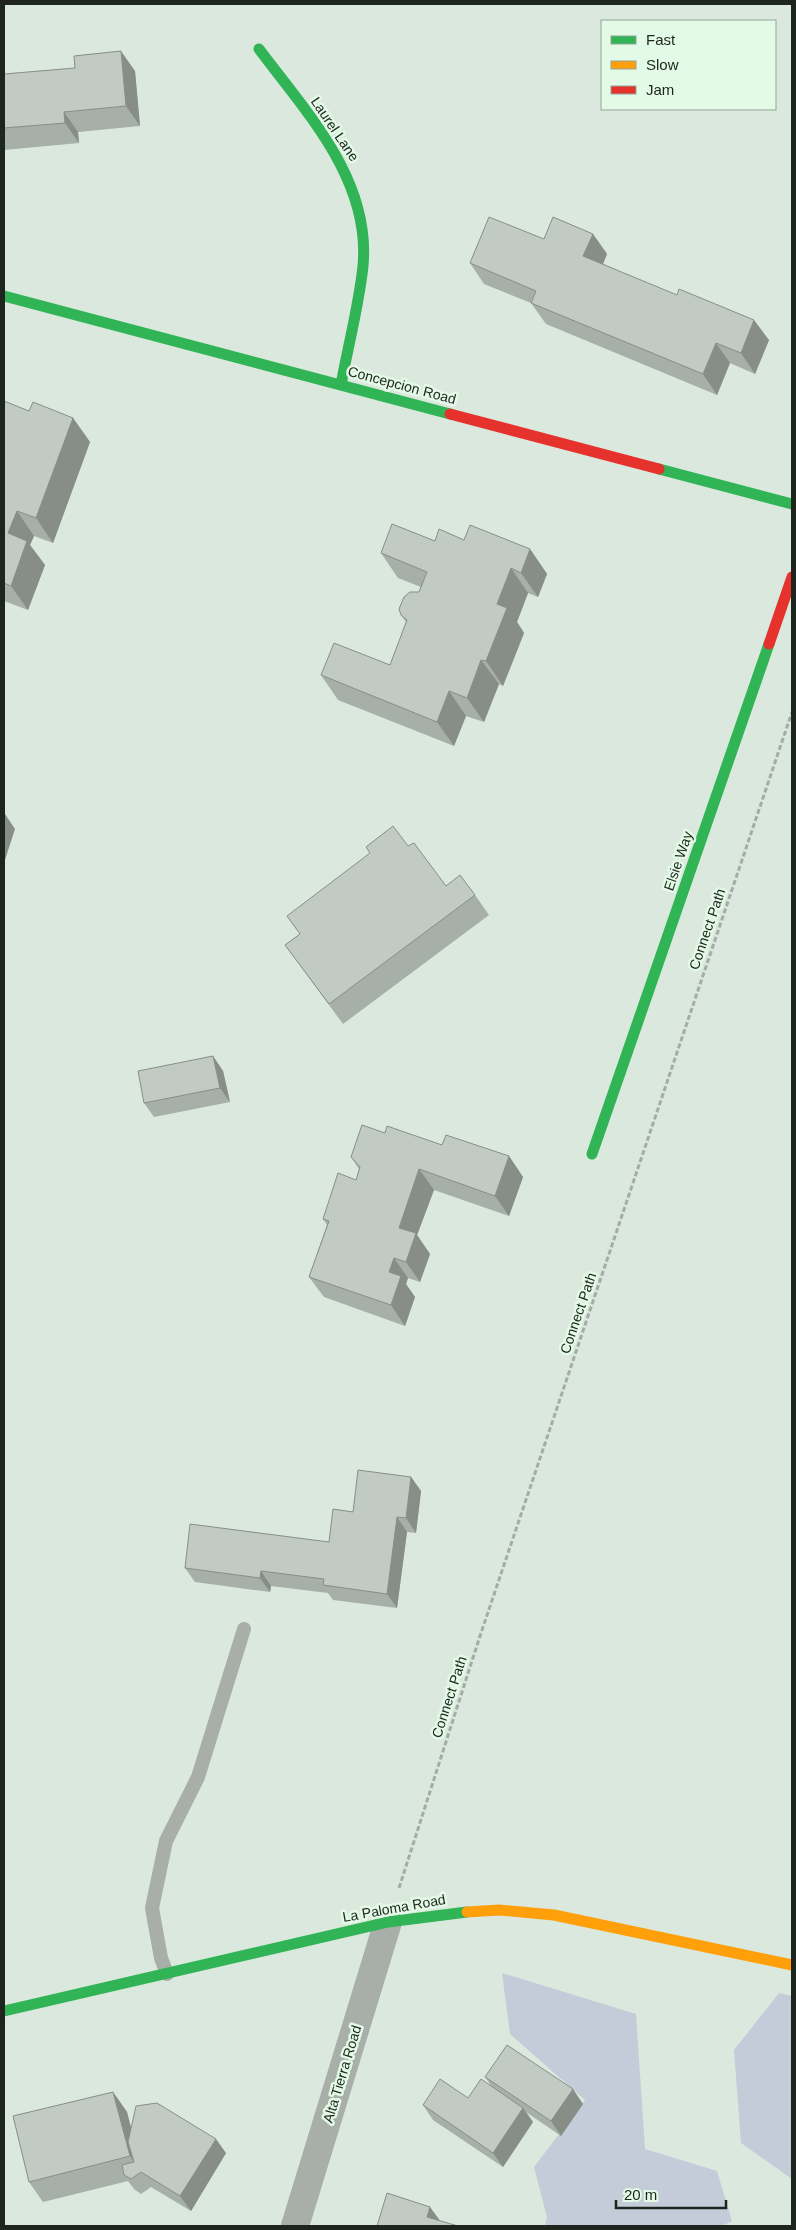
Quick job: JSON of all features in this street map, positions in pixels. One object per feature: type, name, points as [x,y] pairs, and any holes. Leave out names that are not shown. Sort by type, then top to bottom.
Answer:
[{"type":"street","name":"Laurel Lane","points":[[259,49],[326,139],[349,179],[362,224],[363,265],[341,385]]},
{"type":"street","name":"Concepcion Road","points":[[4,296],[792,504]]},
{"type":"street","name":"Elsie Way","points":[[592,1154],[792,577]]},
{"type":"street","name":"La Paloma Road","points":[[4,2011],[388,1922],[446,1913],[490,1911],[554,1915],[792,1965]]},
{"type":"street","name":"Alta Tierra Road","points":[[295,2226],[388,1922]]},
{"type":"lane","points":[[167,1974],[161,1958],[152,1908],[166,1841],[198,1777],[244,1630]]},
{"type":"path","name":"Connect Path","points":[[388,1922],[480,1636],[792,712]]},
{"type":"shaded area","points":[[502,1973],[636,2014],[645,2149],[717,2171],[732,2221],[722,2226],[545,2226],[547,2217],[534,2167],[585,2100],[510,2034]]},
{"type":"shaded area","points":[[779,1993],[792,1996],[792,2179],[741,2143],[734,2050]]},
{"type":"building","points":[[121,51],[126,106],[64,112],[65,123],[4,128],[4,74],[75,68],[74,56]]},
{"type":"building","points":[[489,217],[544,239],[553,217],[593,234],[583,256],[677,295],[679,289],[754,320],[741,353],[716,343],[703,374],[531,303],[536,291],[470,263]]},
{"type":"building","points":[[4,401],[29,411],[33,402],[73,418],[36,518],[17,511],[8,533],[27,541],[11,586],[4,583]]},
{"type":"building","points":[[392,524],[435,541],[439,529],[464,540],[470,525],[530,549],[521,573],[511,568],[497,604],[507,608],[486,661],[481,660],[467,698],[449,691],[437,722],[321,675],[334,643],[390,665],[407,620],[401,615],[399,609],[404,597],[410,592],[419,592],[427,572],[381,553]]},
{"type":"building","points":[[393,826],[408,846],[414,843],[446,886],[460,875],[475,895],[329,1004],[285,945],[300,934],[287,916],[370,853],[366,847]]},
{"type":"building","points":[[213,1056],[220,1088],[144,1103],[138,1071]]},
{"type":"building","points":[[362,1125],[385,1133],[387,1126],[442,1145],[446,1135],[509,1156],[495,1196],[419,1169],[399,1228],[416,1233],[406,1262],[394,1258],[389,1272],[401,1276],[391,1305],[309,1277],[329,1221],[323,1219],[338,1173],[356,1180],[360,1167],[351,1157]]},
{"type":"building","points":[[358,1470],[411,1477],[406,1518],[397,1517],[387,1594],[323,1585],[324,1579],[261,1571],[260,1578],[185,1568],[190,1524],[329,1542],[333,1509],[353,1512]]},
{"type":"building","points":[[507,2045],[573,2089],[551,2121],[485,2077]]},
{"type":"building","points":[[440,2079],[468,2098],[481,2079],[523,2108],[493,2153],[423,2105]]},
{"type":"building","points":[[113,2092],[130,2156],[29,2182],[13,2116]]},
{"type":"building","points":[[157,2103],[216,2139],[180,2196],[141,2172],[131,2179],[124,2175],[122,2165],[134,2162],[128,2142],[136,2106]]},
{"type":"building","points":[[387,2193],[430,2207],[427,2217],[458,2226],[377,2226]]},
{"type":"traffic: fast","points":[[259,49],[297,98],[332,149],[346,176],[357,205],[363,235],[363,266],[341,385]]},
{"type":"traffic: fast","points":[[4,296],[450,414]]},
{"type":"traffic: fast","points":[[659,469],[792,504]]},
{"type":"traffic: fast","points":[[592,1154],[769,644]]},
{"type":"traffic: fast","points":[[4,2011],[388,1922],[467,1912]]},
{"type":"traffic: slow","points":[[467,1912],[499,1910],[554,1915],[792,1965]]},
{"type":"traffic: jam","points":[[450,414],[659,469]]},
{"type":"traffic: jam","points":[[769,644],[792,577]]}]
